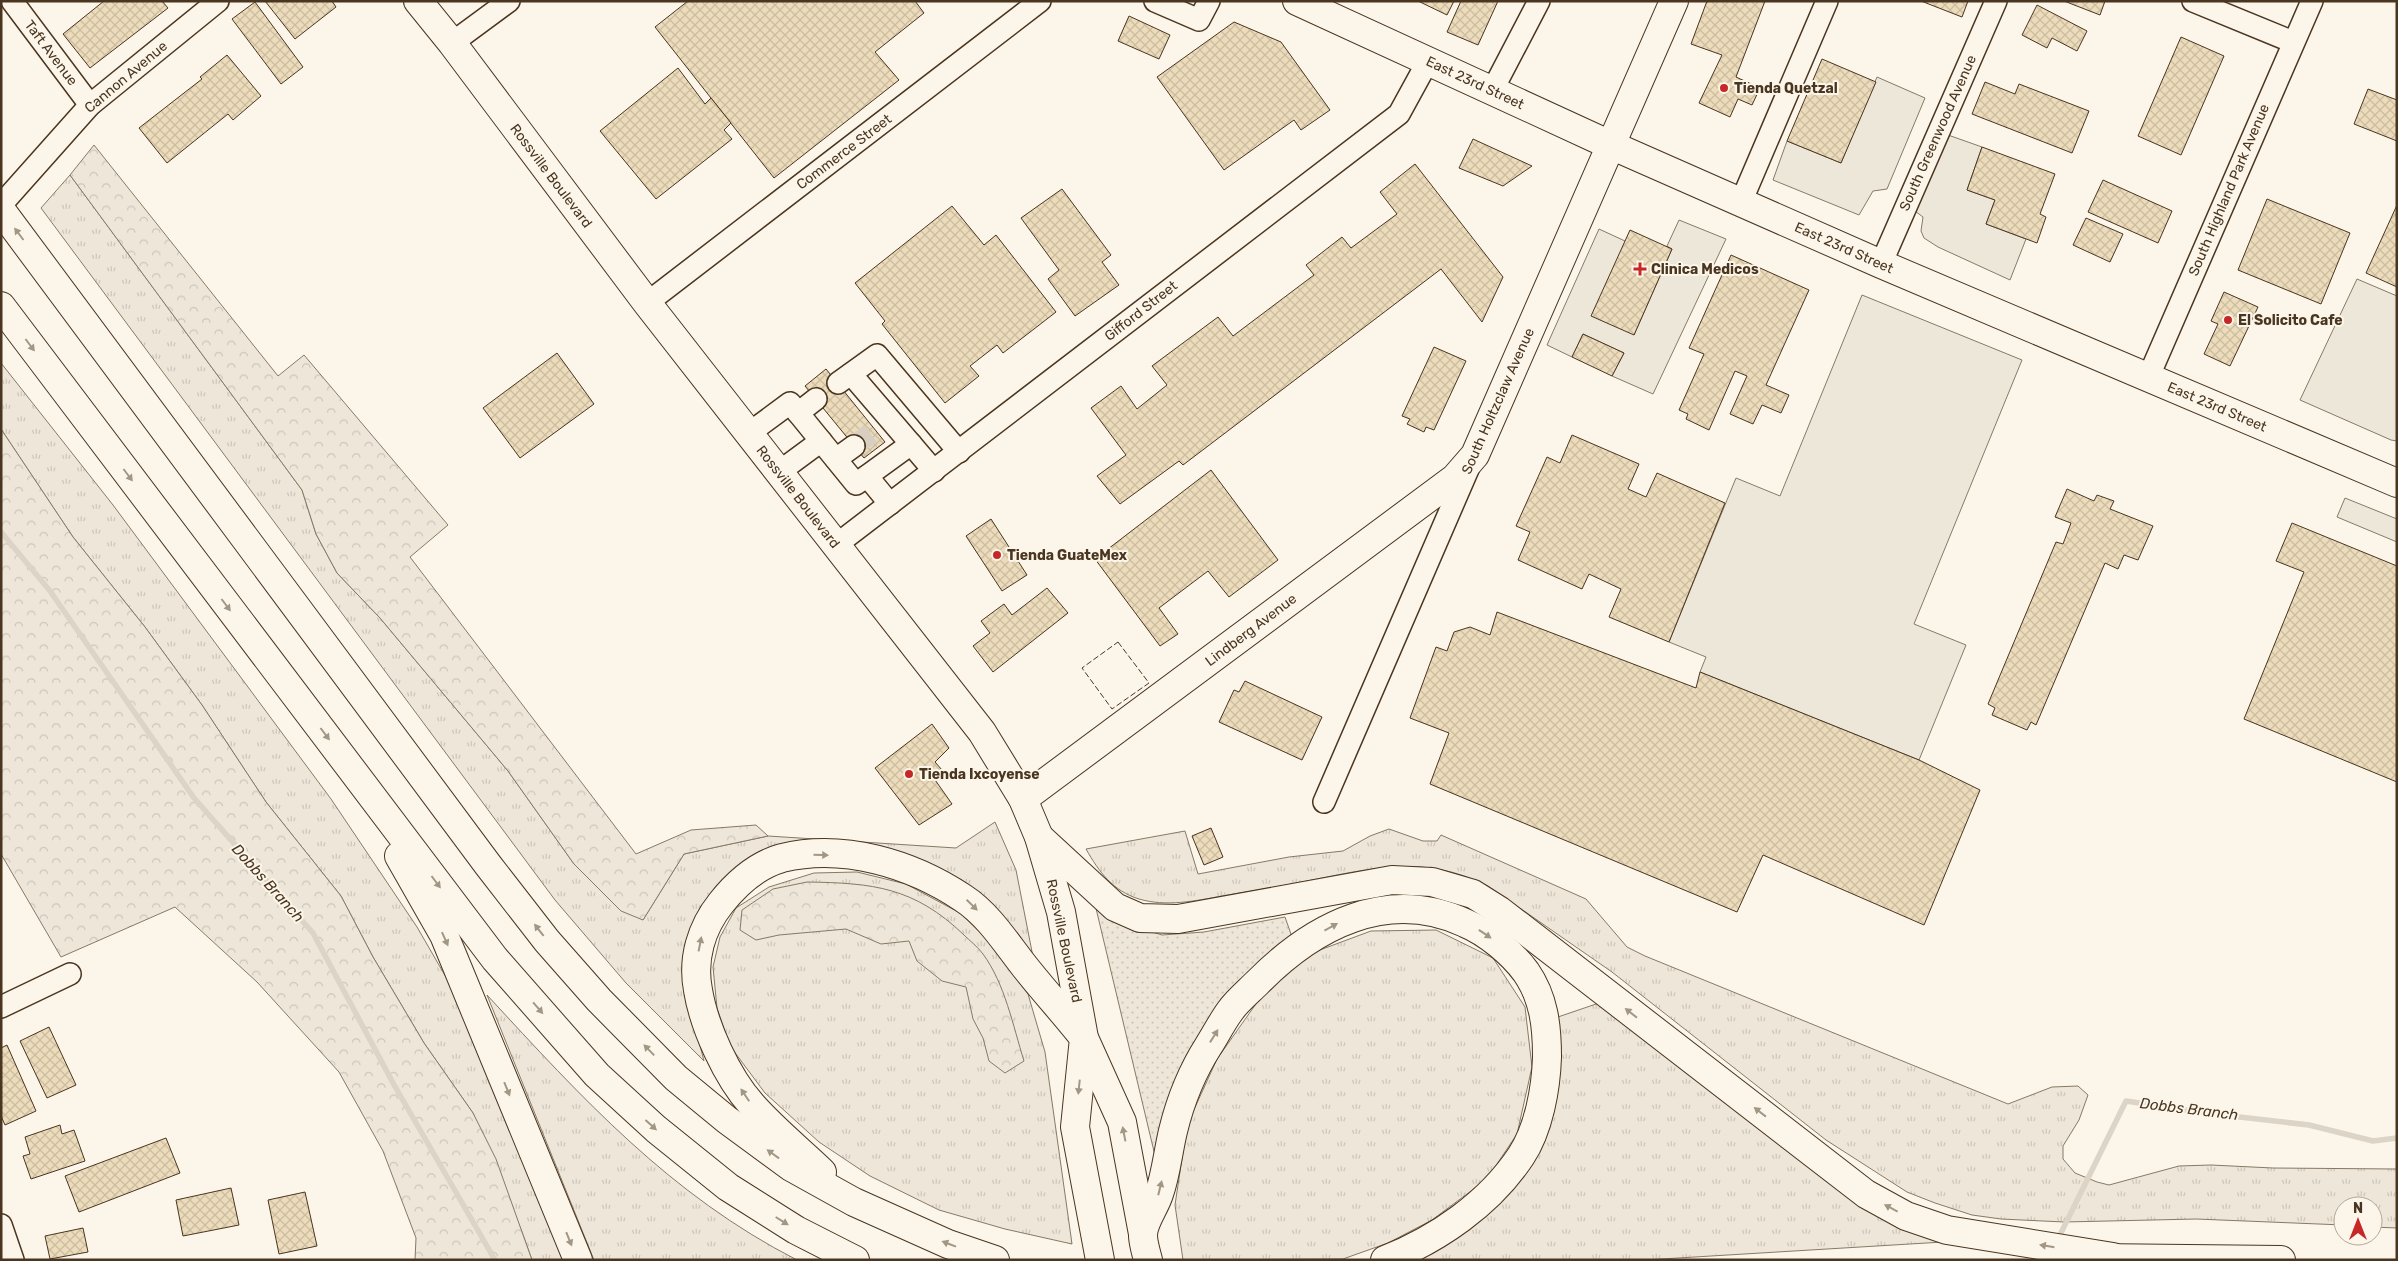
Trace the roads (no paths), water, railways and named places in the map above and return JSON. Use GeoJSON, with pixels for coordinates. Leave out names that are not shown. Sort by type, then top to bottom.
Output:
{"type":"FeatureCollection","features":[{"type":"Feature","properties":{"kind":"main road","name":"Rossville Boulevard"},"geometry":{"type":"LineString","coordinates":[[418,1],[452,43],[748,434],[982,732],[1023,799],[1039,836],[1061,912],[1084,1038],[1122,1122],[1145,1247]]}},
{"type":"Feature","properties":{"kind":"main road","name":"East 23rd Street"},"geometry":{"type":"LineString","coordinates":[[1297,1],[1610,145],[1881,264],[2397,483]]}},
{"type":"Feature","properties":{"kind":"main road","name":"South Holtzclaw Avenue"},"geometry":{"type":"LineString","coordinates":[[1475,455],[1674,1]]}},
{"type":"Feature","properties":{"kind":"main road"},"geometry":{"type":"LineString","coordinates":[[1,210],[482,857],[547,942],[599,1000],[676,1078],[727,1120],[791,1167],[854,1202],[948,1244],[995,1260]]}},
{"type":"Feature","properties":{"kind":"main road"},"geometry":{"type":"LineString","coordinates":[[1,306],[494,959],[597,1076],[656,1129],[728,1187],[796,1230],[855,1260]]}},
{"type":"Feature","properties":{"kind":"main road","name":"Lindberg Avenue"},"geometry":{"type":"LineString","coordinates":[[1023,799],[1455,478],[1475,455]]}},
{"type":"Feature","properties":{"kind":"main road"},"geometry":{"type":"LineString","coordinates":[[344,759],[444,935],[578,1260]]}},
{"type":"Feature","properties":{"kind":"main road"},"geometry":{"type":"LineString","coordinates":[[1039,836],[1115,907],[1140,918],[1178,919],[1392,880],[1432,882],[1473,894],[1500,911],[1866,1194],[1906,1216],[1947,1230],[2113,1257]]}},
{"type":"Feature","properties":{"kind":"main road"},"geometry":{"type":"LineString","coordinates":[[854,1202],[751,1104],[722,1060],[705,1018],[698,990],[697,962],[701,935],[715,910],[733,888],[754,871],[781,859],[814,854],[852,856],[892,863],[927,876],[965,899],[999,931],[1084,1038]]}},
{"type":"Feature","properties":{"kind":"main road"},"geometry":{"type":"LineString","coordinates":[[1145,1247],[1160,1193],[1174,1129],[1197,1063],[1231,1009],[1266,974],[1303,942],[1340,922],[1374,910],[1415,908],[1451,916],[1489,935],[1526,971],[1540,998],[1546,1020],[1546,1074],[1532,1135],[1521,1156],[1501,1180],[1472,1210],[1442,1231],[1385,1260]]}},
{"type":"Feature","properties":{"kind":"main road","name":"Rossville Boulevard"},"geometry":{"type":"LineString","coordinates":[[1084,1038],[1075,1127],[1100,1260]]}},
{"type":"Feature","properties":{"kind":"main road"},"geometry":{"type":"LineString","coordinates":[[2075,1260],[2113,1257],[2281,1260]]}},
{"type":"Feature","properties":{"kind":"street","name":"Taft Avenue"},"geometry":{"type":"LineString","coordinates":[[12,1],[90,105]]}},
{"type":"Feature","properties":{"kind":"street","name":"Cannon Avenue"},"geometry":{"type":"LineString","coordinates":[[1,205],[90,105],[218,1]]}},
{"type":"Feature","properties":{"kind":"street","name":"Commerce Street"},"geometry":{"type":"LineString","coordinates":[[647,303],[1040,1]]}},
{"type":"Feature","properties":{"kind":"street"},"geometry":{"type":"LineString","coordinates":[[1155,1],[1199,20],[1209,1]]}},
{"type":"Feature","properties":{"kind":"street"},"geometry":{"type":"LineString","coordinates":[[1492,91],[1539,1]]}},
{"type":"Feature","properties":{"kind":"street"},"geometry":{"type":"LineString","coordinates":[[1741,202],[1827,1]]}},
{"type":"Feature","properties":{"kind":"street","name":"South Greenwood Avenue"},"geometry":{"type":"LineString","coordinates":[[1881,264],[1996,1]]}},
{"type":"Feature","properties":{"kind":"street"},"geometry":{"type":"LineString","coordinates":[[2193,1],[2293,42]]}},
{"type":"Feature","properties":{"kind":"street","name":"South Highland Park Avenue"},"geometry":{"type":"LineString","coordinates":[[2148,378],[2312,1]]}},
{"type":"Feature","properties":{"kind":"street"},"geometry":{"type":"LineString","coordinates":[[452,43],[507,2]]}},
{"type":"Feature","properties":{"kind":"street","name":"Gifford Street"},"geometry":{"type":"LineString","coordinates":[[836,545],[1399,114],[1428,61]]}},
{"type":"Feature","properties":{"kind":"street"},"geometry":{"type":"LineString","coordinates":[[934,470],[913,446],[886,424],[872,398],[844,378],[877,355],[958,452]]}},
{"type":"Feature","properties":{"kind":"street"},"geometry":{"type":"LineString","coordinates":[[872,398],[897,378]]}},
{"type":"Feature","properties":{"kind":"street"},"geometry":{"type":"LineString","coordinates":[[798,413],[816,399]]}},
{"type":"Feature","properties":{"kind":"street"},"geometry":{"type":"LineString","coordinates":[[748,434],[790,403],[856,484],[940,430]]}},
{"type":"Feature","properties":{"kind":"street"},"geometry":{"type":"LineString","coordinates":[[886,424],[918,404]]}},
{"type":"Feature","properties":{"kind":"street"},"geometry":{"type":"LineString","coordinates":[[779,472],[821,441]]}},
{"type":"Feature","properties":{"kind":"street"},"geometry":{"type":"LineString","coordinates":[[836,459],[854,446]]}},
{"type":"Feature","properties":{"kind":"street","name":"South Holtzclaw Avenue"},"geometry":{"type":"LineString","coordinates":[[1324,802],[1475,455]]}},
{"type":"Feature","properties":{"kind":"street"},"geometry":{"type":"LineString","coordinates":[[868,476],[890,504]]}},
{"type":"Feature","properties":{"kind":"street"},"geometry":{"type":"LineString","coordinates":[[1,1007],[70,974]]}},
{"type":"Feature","properties":{"kind":"street"},"geometry":{"type":"LineString","coordinates":[[1,1225],[13,1260]]}},
{"type":"Feature","properties":{"kind":"waterway","name":"Dobbs Branch"},"geometry":{"type":"LineString","coordinates":[[1,532],[50,591],[194,798],[313,933],[393,1083],[495,1260]]}},
{"type":"Feature","properties":{"kind":"waterway","name":"Dobbs Branch"},"geometry":{"type":"LineString","coordinates":[[2057,1241],[2126,1101],[2213,1114],[2309,1125],[2373,1141],[2397,1138]]}},
{"type":"Feature","properties":{"kind":"tunnel"},"geometry":{"type":"LineString","coordinates":[[854,446],[875,430]]}},
{"type":"Feature","properties":{"kind":"place","name":"Tienda Quetzal"},"geometry":{"type":"Point","coordinates":[1724,88]}},
{"type":"Feature","properties":{"kind":"place","name":"Clinica Medicos"},"geometry":{"type":"Point","coordinates":[1640,269]}},
{"type":"Feature","properties":{"kind":"place","name":"El Solicito Cafe"},"geometry":{"type":"Point","coordinates":[2228,320]}},
{"type":"Feature","properties":{"kind":"place","name":"Tienda GuateMex"},"geometry":{"type":"Point","coordinates":[997,555]}},
{"type":"Feature","properties":{"kind":"place","name":"Tienda Ixcoyense"},"geometry":{"type":"Point","coordinates":[909,774]}}]}
